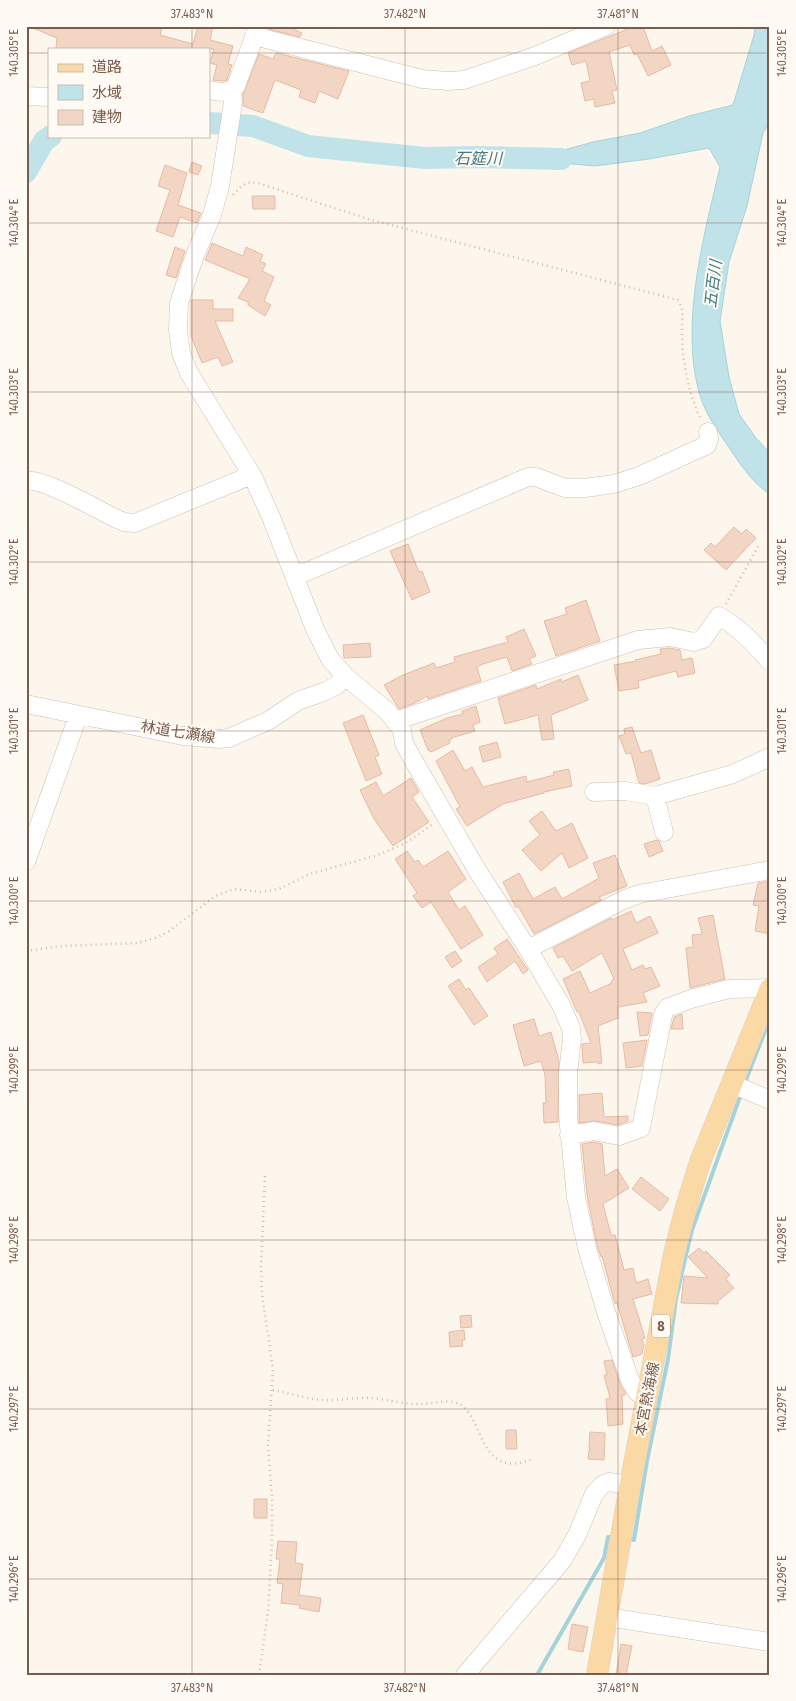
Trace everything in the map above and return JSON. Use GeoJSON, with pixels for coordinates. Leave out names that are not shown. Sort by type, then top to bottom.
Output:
{"type":"FeatureCollection","features":[{"type":"Feature","properties":{"kind":"main road","name":"本宮熱海線"},"geometry":{"type":"LineString","coordinates":[[597,1675],[630,1485],[674,1254],[700,1162],[770,988]]}},
{"type":"Feature","properties":{"kind":"street"},"geometry":{"type":"LineString","coordinates":[[606,26],[535,56],[464,80],[448,82],[422,79],[256,31],[232,96],[220,186],[214,209],[181,295],[178,322],[181,353],[189,373],[252,475],[322,644],[330,659],[345,676],[388,712],[402,730],[404,743],[412,758],[477,870],[561,1005],[571,1028],[572,1040],[568,1073],[569,1135],[576,1197],[587,1248],[606,1312],[630,1380],[637,1392],[647,1399]]}},
{"type":"Feature","properties":{"kind":"street"},"geometry":{"type":"LineString","coordinates":[[210,90],[232,96]]}},
{"type":"Feature","properties":{"kind":"street"},"geometry":{"type":"LineString","coordinates":[[26,96],[48,97]]}},
{"type":"Feature","properties":{"kind":"street"},"geometry":{"type":"LineString","coordinates":[[294,574],[306,572],[528,477],[536,477],[565,488],[592,488],[625,481],[707,445],[709,439],[708,432]]}},
{"type":"Feature","properties":{"kind":"street"},"geometry":{"type":"LineString","coordinates":[[26,481],[31,480],[46,484],[124,522],[135,523],[252,475]]}},
{"type":"Feature","properties":{"kind":"street"},"geometry":{"type":"LineString","coordinates":[[395,721],[638,640],[670,637],[694,642],[703,639],[719,616],[729,621],[752,640],[770,662]]}},
{"type":"Feature","properties":{"kind":"street","name":"林道七瀬線"},"geometry":{"type":"LineString","coordinates":[[26,704],[183,736],[204,739],[229,738],[268,721],[298,701],[326,691],[337,685],[345,676]]}},
{"type":"Feature","properties":{"kind":"street"},"geometry":{"type":"LineString","coordinates":[[26,862],[78,716]]}},
{"type":"Feature","properties":{"kind":"street"},"geometry":{"type":"LineString","coordinates":[[594,792],[625,791],[655,796],[733,774],[770,757]]}},
{"type":"Feature","properties":{"kind":"street"},"geometry":{"type":"LineString","coordinates":[[655,796],[664,832]]}},
{"type":"Feature","properties":{"kind":"street"},"geometry":{"type":"LineString","coordinates":[[528,950],[623,900],[639,894],[770,870]]}},
{"type":"Feature","properties":{"kind":"street"},"geometry":{"type":"LineString","coordinates":[[569,1135],[594,1131],[618,1136],[641,1128],[663,1015],[667,1008],[691,999],[729,990],[770,988]]}},
{"type":"Feature","properties":{"kind":"street"},"geometry":{"type":"LineString","coordinates":[[732,1084],[770,1100]]}},
{"type":"Feature","properties":{"kind":"street"},"geometry":{"type":"LineString","coordinates":[[465,1675],[562,1561],[577,1535],[594,1494],[602,1485],[608,1482],[630,1485]]}},
{"type":"Feature","properties":{"kind":"street"},"geometry":{"type":"LineString","coordinates":[[607,1617],[770,1642]]}},
{"type":"Feature","properties":{"kind":"path"},"geometry":{"type":"LineString","coordinates":[[214,209],[219,209],[226,204],[245,184],[258,183],[368,219],[673,298],[679,302],[682,308],[682,344],[689,387],[697,410],[708,432]]}},
{"type":"Feature","properties":{"kind":"path"},"geometry":{"type":"LineString","coordinates":[[719,616],[760,543]]}},
{"type":"Feature","properties":{"kind":"path"},"geometry":{"type":"LineString","coordinates":[[26,951],[62,946],[138,943],[155,938],[168,932],[214,897],[223,893],[234,890],[262,892],[280,889],[318,872],[378,855],[406,843],[445,815]]}},
{"type":"Feature","properties":{"kind":"path"},"geometry":{"type":"LineString","coordinates":[[258,1675],[271,1577],[272,1498],[268,1446],[273,1369],[262,1294],[261,1266],[265,1176]]}},
{"type":"Feature","properties":{"kind":"path"},"geometry":{"type":"LineString","coordinates":[[273,1390],[320,1400],[370,1398],[420,1404],[443,1401],[454,1402],[461,1404],[467,1410],[487,1449],[501,1462],[515,1464],[533,1459]]}},
{"type":"Feature","properties":{"kind":"water","name":"五百川"},"geometry":{"type":"Polygon","coordinates":[[[755,26],[770,26],[770,122],[763,133],[747,206],[729,262],[720,321],[729,377],[739,414],[756,438],[770,453],[770,494],[748,474],[712,421],[701,399],[694,365],[692,337],[696,279],[720,167],[709,148],[649,159],[595,166],[527,160],[593,142],[640,133],[689,116],[733,105],[755,26]]]}},
{"type":"Feature","properties":{"kind":"building"},"geometry":{"type":"Polygon","coordinates":[[[28,26],[163,26],[160,35],[193,44],[198,26],[213,26],[210,40],[233,46],[228,64],[232,65],[227,80],[213,80],[217,65],[210,63],[214,49],[56,48],[57,38],[28,26]]]}},
{"type":"Feature","properties":{"kind":"building"},"geometry":{"type":"Polygon","coordinates":[[[268,26],[286,26],[302,33],[300,37],[268,29],[268,26]]]}},
{"type":"Feature","properties":{"kind":"building"},"geometry":{"type":"Polygon","coordinates":[[[635,26],[643,26],[652,51],[662,46],[671,65],[648,76],[637,54],[634,55],[630,45],[609,52],[617,90],[612,91],[615,103],[595,107],[594,99],[585,101],[581,83],[590,81],[586,61],[572,65],[568,53],[635,26]]]}},
{"type":"Feature","properties":{"kind":"building"},"geometry":{"type":"Polygon","coordinates":[[[276,53],[349,71],[338,99],[319,91],[315,103],[299,97],[301,90],[275,80],[263,113],[243,106],[243,94],[259,54],[273,59],[276,53]]]}},
{"type":"Feature","properties":{"kind":"building"},"geometry":{"type":"Polygon","coordinates":[[[192,162],[202,166],[198,175],[189,172],[192,162]]]}},
{"type":"Feature","properties":{"kind":"building"},"geometry":{"type":"Polygon","coordinates":[[[165,165],[187,173],[178,205],[201,213],[197,223],[180,217],[173,237],[156,231],[170,190],[158,186],[165,165]]]}},
{"type":"Feature","properties":{"kind":"building"},"geometry":{"type":"Polygon","coordinates":[[[252,196],[275,196],[275,209],[253,209],[252,196]]]}},
{"type":"Feature","properties":{"kind":"building"},"geometry":{"type":"Polygon","coordinates":[[[212,243],[243,256],[246,247],[263,255],[260,261],[266,264],[262,271],[274,277],[264,301],[271,305],[265,316],[248,305],[248,302],[238,298],[250,279],[205,260],[212,243]]]}},
{"type":"Feature","properties":{"kind":"building"},"geometry":{"type":"Polygon","coordinates":[[[175,247],[185,251],[176,278],[166,275],[175,247]]]}},
{"type":"Feature","properties":{"kind":"building"},"geometry":{"type":"Polygon","coordinates":[[[191,300],[213,300],[213,309],[233,309],[233,321],[215,321],[233,362],[222,366],[218,357],[202,363],[191,336],[191,300]]]}},
{"type":"Feature","properties":{"kind":"building"},"geometry":{"type":"Polygon","coordinates":[[[734,527],[742,534],[746,529],[756,538],[726,570],[704,550],[711,543],[715,547],[734,527]]]}},
{"type":"Feature","properties":{"kind":"building"},"geometry":{"type":"Polygon","coordinates":[[[408,544],[419,572],[422,571],[430,592],[412,600],[390,551],[408,544]]]}},
{"type":"Feature","properties":{"kind":"building"},"geometry":{"type":"Polygon","coordinates":[[[586,600],[600,641],[556,656],[544,621],[567,614],[565,608],[586,600]]]}},
{"type":"Feature","properties":{"kind":"building"},"geometry":{"type":"Polygon","coordinates":[[[524,629],[536,656],[529,659],[532,664],[512,671],[507,657],[483,664],[477,667],[481,681],[428,699],[427,696],[399,709],[384,685],[403,675],[434,663],[436,668],[455,662],[454,657],[508,642],[506,637],[524,629]]]}},
{"type":"Feature","properties":{"kind":"building"},"geometry":{"type":"Polygon","coordinates":[[[370,643],[371,657],[344,658],[343,645],[370,643]]]}},
{"type":"Feature","properties":{"kind":"building"},"geometry":{"type":"Polygon","coordinates":[[[660,649],[680,650],[682,660],[692,658],[695,673],[678,677],[676,671],[638,681],[639,688],[619,691],[614,665],[661,654],[660,649]]]}},
{"type":"Feature","properties":{"kind":"building"},"geometry":{"type":"Polygon","coordinates":[[[578,675],[588,700],[551,715],[554,739],[542,740],[538,715],[505,724],[498,698],[536,685],[537,689],[561,679],[562,682],[578,675]]]}},
{"type":"Feature","properties":{"kind":"building"},"geometry":{"type":"Polygon","coordinates":[[[476,706],[480,722],[473,725],[475,731],[451,738],[450,743],[431,752],[428,750],[420,730],[447,718],[463,714],[462,711],[476,706]]]}},
{"type":"Feature","properties":{"kind":"building"},"geometry":{"type":"Polygon","coordinates":[[[363,715],[379,755],[375,757],[382,774],[366,781],[343,723],[363,715]]]}},
{"type":"Feature","properties":{"kind":"building"},"geometry":{"type":"Polygon","coordinates":[[[632,727],[641,753],[651,750],[660,779],[645,784],[639,783],[631,753],[626,754],[619,736],[625,734],[624,729],[632,727]]]}},
{"type":"Feature","properties":{"kind":"building"},"geometry":{"type":"Polygon","coordinates":[[[497,742],[501,757],[483,762],[479,747],[497,742]]]}},
{"type":"Feature","properties":{"kind":"building"},"geometry":{"type":"Polygon","coordinates":[[[453,750],[465,771],[472,767],[483,787],[526,776],[527,782],[554,775],[553,772],[569,769],[572,786],[503,804],[467,826],[456,809],[460,807],[436,761],[453,750]]]}},
{"type":"Feature","properties":{"kind":"building"},"geometry":{"type":"Polygon","coordinates":[[[411,778],[419,792],[412,797],[429,822],[393,846],[374,819],[360,790],[376,782],[383,796],[411,778]]]}},
{"type":"Feature","properties":{"kind":"building"},"geometry":{"type":"Polygon","coordinates":[[[542,811],[556,831],[572,823],[588,858],[569,868],[562,853],[541,871],[522,850],[540,835],[529,821],[542,811]]]}},
{"type":"Feature","properties":{"kind":"building"},"geometry":{"type":"Polygon","coordinates":[[[657,840],[663,851],[649,857],[644,844],[657,840]]]}},
{"type":"Feature","properties":{"kind":"building"},"geometry":{"type":"Polygon","coordinates":[[[407,851],[415,862],[418,860],[423,867],[448,851],[466,879],[448,892],[459,910],[465,906],[483,935],[461,949],[431,902],[422,908],[413,896],[417,893],[395,859],[407,851]]]}},
{"type":"Feature","properties":{"kind":"building"},"geometry":{"type":"Polygon","coordinates":[[[615,855],[627,886],[599,897],[601,900],[534,934],[518,906],[516,908],[503,882],[519,873],[533,899],[555,887],[562,899],[599,878],[593,863],[615,855]]]}},
{"type":"Feature","properties":{"kind":"building"},"geometry":{"type":"Polygon","coordinates":[[[770,881],[770,934],[755,931],[759,906],[753,905],[758,883],[770,881]]]}},
{"type":"Feature","properties":{"kind":"building"},"geometry":{"type":"Polygon","coordinates":[[[631,911],[636,923],[650,916],[658,933],[623,949],[632,970],[643,965],[645,969],[651,967],[660,986],[643,993],[647,1002],[618,1007],[618,1018],[598,1026],[602,1063],[583,1063],[582,1044],[591,1043],[563,979],[580,971],[590,993],[612,983],[611,981],[614,979],[602,953],[572,971],[563,956],[558,958],[553,948],[611,918],[612,920],[631,911]]]}},
{"type":"Feature","properties":{"kind":"building"},"geometry":{"type":"Polygon","coordinates":[[[713,915],[725,979],[690,988],[686,948],[693,947],[692,935],[702,934],[698,918],[713,915]]]}},
{"type":"Feature","properties":{"kind":"building"},"geometry":{"type":"Polygon","coordinates":[[[507,939],[528,970],[523,974],[515,961],[487,982],[478,967],[498,954],[494,948],[507,939]]]}},
{"type":"Feature","properties":{"kind":"building"},"geometry":{"type":"Polygon","coordinates":[[[455,951],[462,961],[452,968],[445,957],[455,951]]]}},
{"type":"Feature","properties":{"kind":"building"},"geometry":{"type":"Polygon","coordinates":[[[459,979],[466,990],[469,988],[488,1016],[474,1025],[448,986],[459,979]]]}},
{"type":"Feature","properties":{"kind":"building"},"geometry":{"type":"Polygon","coordinates":[[[637,1012],[652,1013],[648,1035],[640,1036],[637,1012]]]}},
{"type":"Feature","properties":{"kind":"building"},"geometry":{"type":"Polygon","coordinates":[[[682,1014],[683,1029],[671,1029],[674,1017],[682,1014]]]}},
{"type":"Feature","properties":{"kind":"building"},"geometry":{"type":"Polygon","coordinates":[[[534,1019],[539,1036],[551,1032],[559,1061],[558,1122],[544,1123],[543,1103],[546,1103],[545,1075],[541,1061],[524,1066],[513,1025],[534,1019]]]}},
{"type":"Feature","properties":{"kind":"building"},"geometry":{"type":"Polygon","coordinates":[[[647,1040],[642,1066],[626,1068],[623,1043],[647,1040]]]}},
{"type":"Feature","properties":{"kind":"building"},"geometry":{"type":"Polygon","coordinates":[[[602,1093],[604,1117],[628,1116],[628,1121],[618,1125],[596,1121],[579,1123],[579,1095],[602,1093]]]}},
{"type":"Feature","properties":{"kind":"building"},"geometry":{"type":"Polygon","coordinates":[[[594,1142],[602,1144],[605,1176],[617,1169],[629,1188],[603,1204],[611,1235],[615,1235],[624,1270],[633,1268],[636,1283],[648,1279],[652,1294],[633,1299],[645,1338],[642,1339],[644,1345],[642,1354],[633,1357],[597,1245],[587,1195],[582,1144],[594,1142]]]}},
{"type":"Feature","properties":{"kind":"building"},"geometry":{"type":"Polygon","coordinates":[[[641,1177],[669,1199],[660,1211],[632,1189],[641,1177]]]}},
{"type":"Feature","properties":{"kind":"building"},"geometry":{"type":"Polygon","coordinates":[[[699,1248],[704,1253],[706,1251],[730,1275],[726,1279],[734,1288],[718,1301],[718,1304],[681,1303],[684,1276],[708,1278],[688,1257],[699,1248]]]}},
{"type":"Feature","properties":{"kind":"building"},"geometry":{"type":"Polygon","coordinates":[[[471,1315],[472,1327],[461,1328],[460,1316],[471,1315]]]}},
{"type":"Feature","properties":{"kind":"building"},"geometry":{"type":"Polygon","coordinates":[[[464,1330],[465,1340],[462,1340],[463,1346],[450,1347],[449,1332],[464,1330]]]}},
{"type":"Feature","properties":{"kind":"building"},"geometry":{"type":"Polygon","coordinates":[[[612,1360],[620,1384],[626,1394],[622,1396],[623,1424],[608,1426],[606,1399],[610,1398],[604,1375],[607,1375],[604,1361],[612,1360]]]}},
{"type":"Feature","properties":{"kind":"building"},"geometry":{"type":"Polygon","coordinates":[[[506,1430],[516,1430],[517,1449],[506,1449],[506,1430]]]}},
{"type":"Feature","properties":{"kind":"building"},"geometry":{"type":"Polygon","coordinates":[[[590,1432],[605,1433],[604,1460],[588,1459],[589,1450],[591,1450],[589,1448],[590,1432]]]}},
{"type":"Feature","properties":{"kind":"building"},"geometry":{"type":"Polygon","coordinates":[[[254,1499],[267,1499],[267,1518],[254,1518],[254,1499]]]}},
{"type":"Feature","properties":{"kind":"building"},"geometry":{"type":"Polygon","coordinates":[[[278,1541],[297,1542],[295,1563],[303,1564],[299,1595],[321,1598],[319,1612],[299,1608],[300,1605],[281,1603],[283,1584],[277,1583],[280,1559],[276,1559],[278,1541]]]}},
{"type":"Feature","properties":{"kind":"building"},"geometry":{"type":"Polygon","coordinates":[[[572,1624],[588,1627],[583,1652],[568,1649],[572,1624]]]}},
{"type":"Feature","properties":{"kind":"building"},"geometry":{"type":"Polygon","coordinates":[[[621,1644],[632,1646],[626,1675],[616,1675],[621,1644]]]}},
{"type":"Feature","properties":{"kind":"waterway","name":"石筵川"},"geometry":{"type":"LineString","coordinates":[[210,123],[253,126],[308,146],[356,151],[425,158],[561,159]]}},
{"type":"Feature","properties":{"kind":"waterway","name":"石筵川"},"geometry":{"type":"LineString","coordinates":[[26,172],[44,141],[48,138]]}},
{"type":"Feature","properties":{"kind":"waterway"},"geometry":{"type":"LineString","coordinates":[[744,1085],[770,1018]]}},
{"type":"Feature","properties":{"kind":"waterway"},"geometry":{"type":"LineString","coordinates":[[626,1539],[634,1540],[647,1461],[668,1359],[676,1299],[692,1230],[741,1094]]}},
{"type":"Feature","properties":{"kind":"waterway"},"geometry":{"type":"LineString","coordinates":[[537,1675],[604,1558],[608,1537],[615,1538]]}}]}
